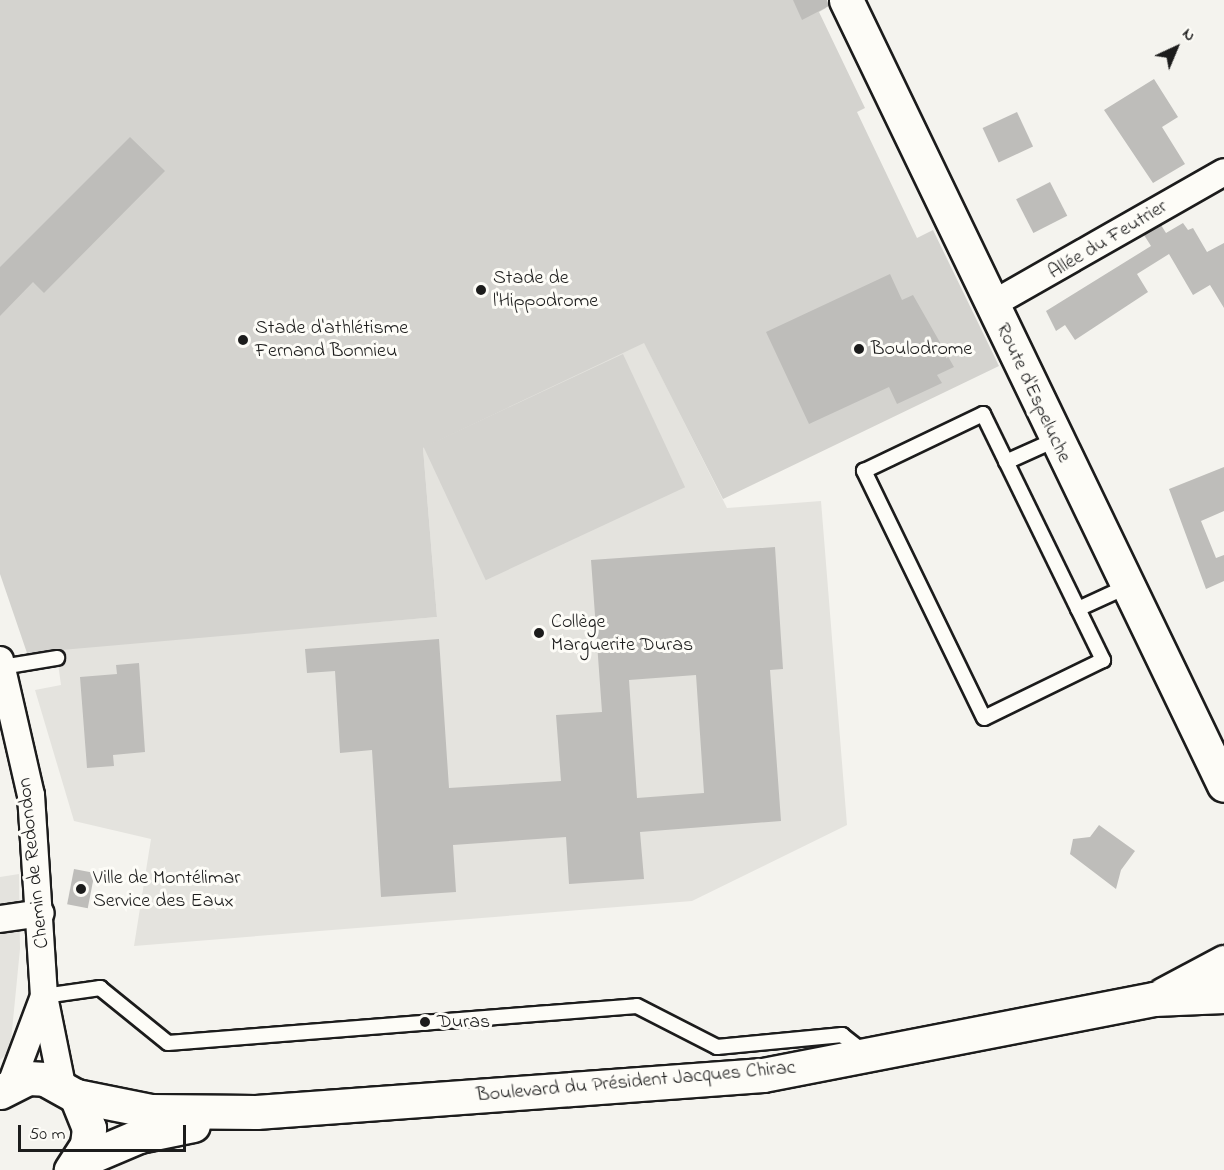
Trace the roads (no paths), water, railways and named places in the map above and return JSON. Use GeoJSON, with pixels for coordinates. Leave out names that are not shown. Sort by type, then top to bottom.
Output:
{"type":"FeatureCollection","features":[{"type":"Feature","properties":{"kind":"main road","name":"Route d'Espeluche"},"geometry":{"type":"LineString","coordinates":[[846,0],[1055,440],[1224,785]]}},
{"type":"Feature","properties":{"kind":"main road","name":"Boulevard du Président Jacques Chirac"},"geometry":{"type":"LineString","coordinates":[[1154,999],[1224,962]]}},
{"type":"Feature","properties":{"kind":"main road","name":"Boulevard du Président Jacques Chirac"},"geometry":{"type":"LineString","coordinates":[[6,1088],[28,1078],[151,1111],[256,1113],[764,1075],[870,1057],[1154,999],[1224,996]]}},
{"type":"Feature","properties":{"kind":"main road"},"geometry":{"type":"LineString","coordinates":[[69,1090],[89,1128],[76,1165]]}},
{"type":"Feature","properties":{"kind":"main road","name":"Boulevard du Président Jacques Chirac"},"geometry":{"type":"LineString","coordinates":[[76,1165],[140,1136],[256,1113]]}},
{"type":"Feature","properties":{"kind":"street","name":"Allée du Feutrier"},"geometry":{"type":"LineString","coordinates":[[991,305],[1224,172]]}},
{"type":"Feature","properties":{"kind":"street","name":"Chemin de Redondon"},"geometry":{"type":"LineString","coordinates":[[1,664],[31,795],[41,914],[44,996],[69,1090]]}},
{"type":"Feature","properties":{"kind":"street"},"geometry":{"type":"LineString","coordinates":[[0,919],[41,914]]}},
{"type":"Feature","properties":{"kind":"street","name":"Chemin de Redondon"},"geometry":{"type":"LineString","coordinates":[[6,1088],[44,996]]}},
{"type":"Feature","properties":{"kind":"lane"},"geometry":{"type":"LineString","coordinates":[[982,414],[1006,462],[1103,660],[984,718],[864,471],[982,414]]}},
{"type":"Feature","properties":{"kind":"lane"},"geometry":{"type":"LineString","coordinates":[[1006,462],[1055,440]]}},
{"type":"Feature","properties":{"kind":"lane"},"geometry":{"type":"LineString","coordinates":[[1078,609],[1126,586]]}},
{"type":"Feature","properties":{"kind":"lane"},"geometry":{"type":"LineString","coordinates":[[1,664],[57,658]]}},
{"type":"Feature","properties":{"kind":"lane"},"geometry":{"type":"LineString","coordinates":[[44,996],[100,988],[168,1043],[637,1006],[717,1047],[842,1035],[870,1057]]}},
{"type":"Feature","properties":{"kind":"place","name":"Stade de l'Hippodrome"},"geometry":{"type":"Point","coordinates":[481,290]}},
{"type":"Feature","properties":{"kind":"place","name":"Stade d'athlétisme Fernand Bonnieu"},"geometry":{"type":"Point","coordinates":[243,340]}},
{"type":"Feature","properties":{"kind":"place","name":"Boulodrome"},"geometry":{"type":"Point","coordinates":[859,349]}},
{"type":"Feature","properties":{"kind":"place","name":"Collège Marguerite Duras"},"geometry":{"type":"Point","coordinates":[539,633]}},
{"type":"Feature","properties":{"kind":"place","name":"Ville de Montélimar Service des Eaux"},"geometry":{"type":"Point","coordinates":[81,889]}},
{"type":"Feature","properties":{"kind":"place","name":"Duras"},"geometry":{"type":"Point","coordinates":[425,1022]}}]}
